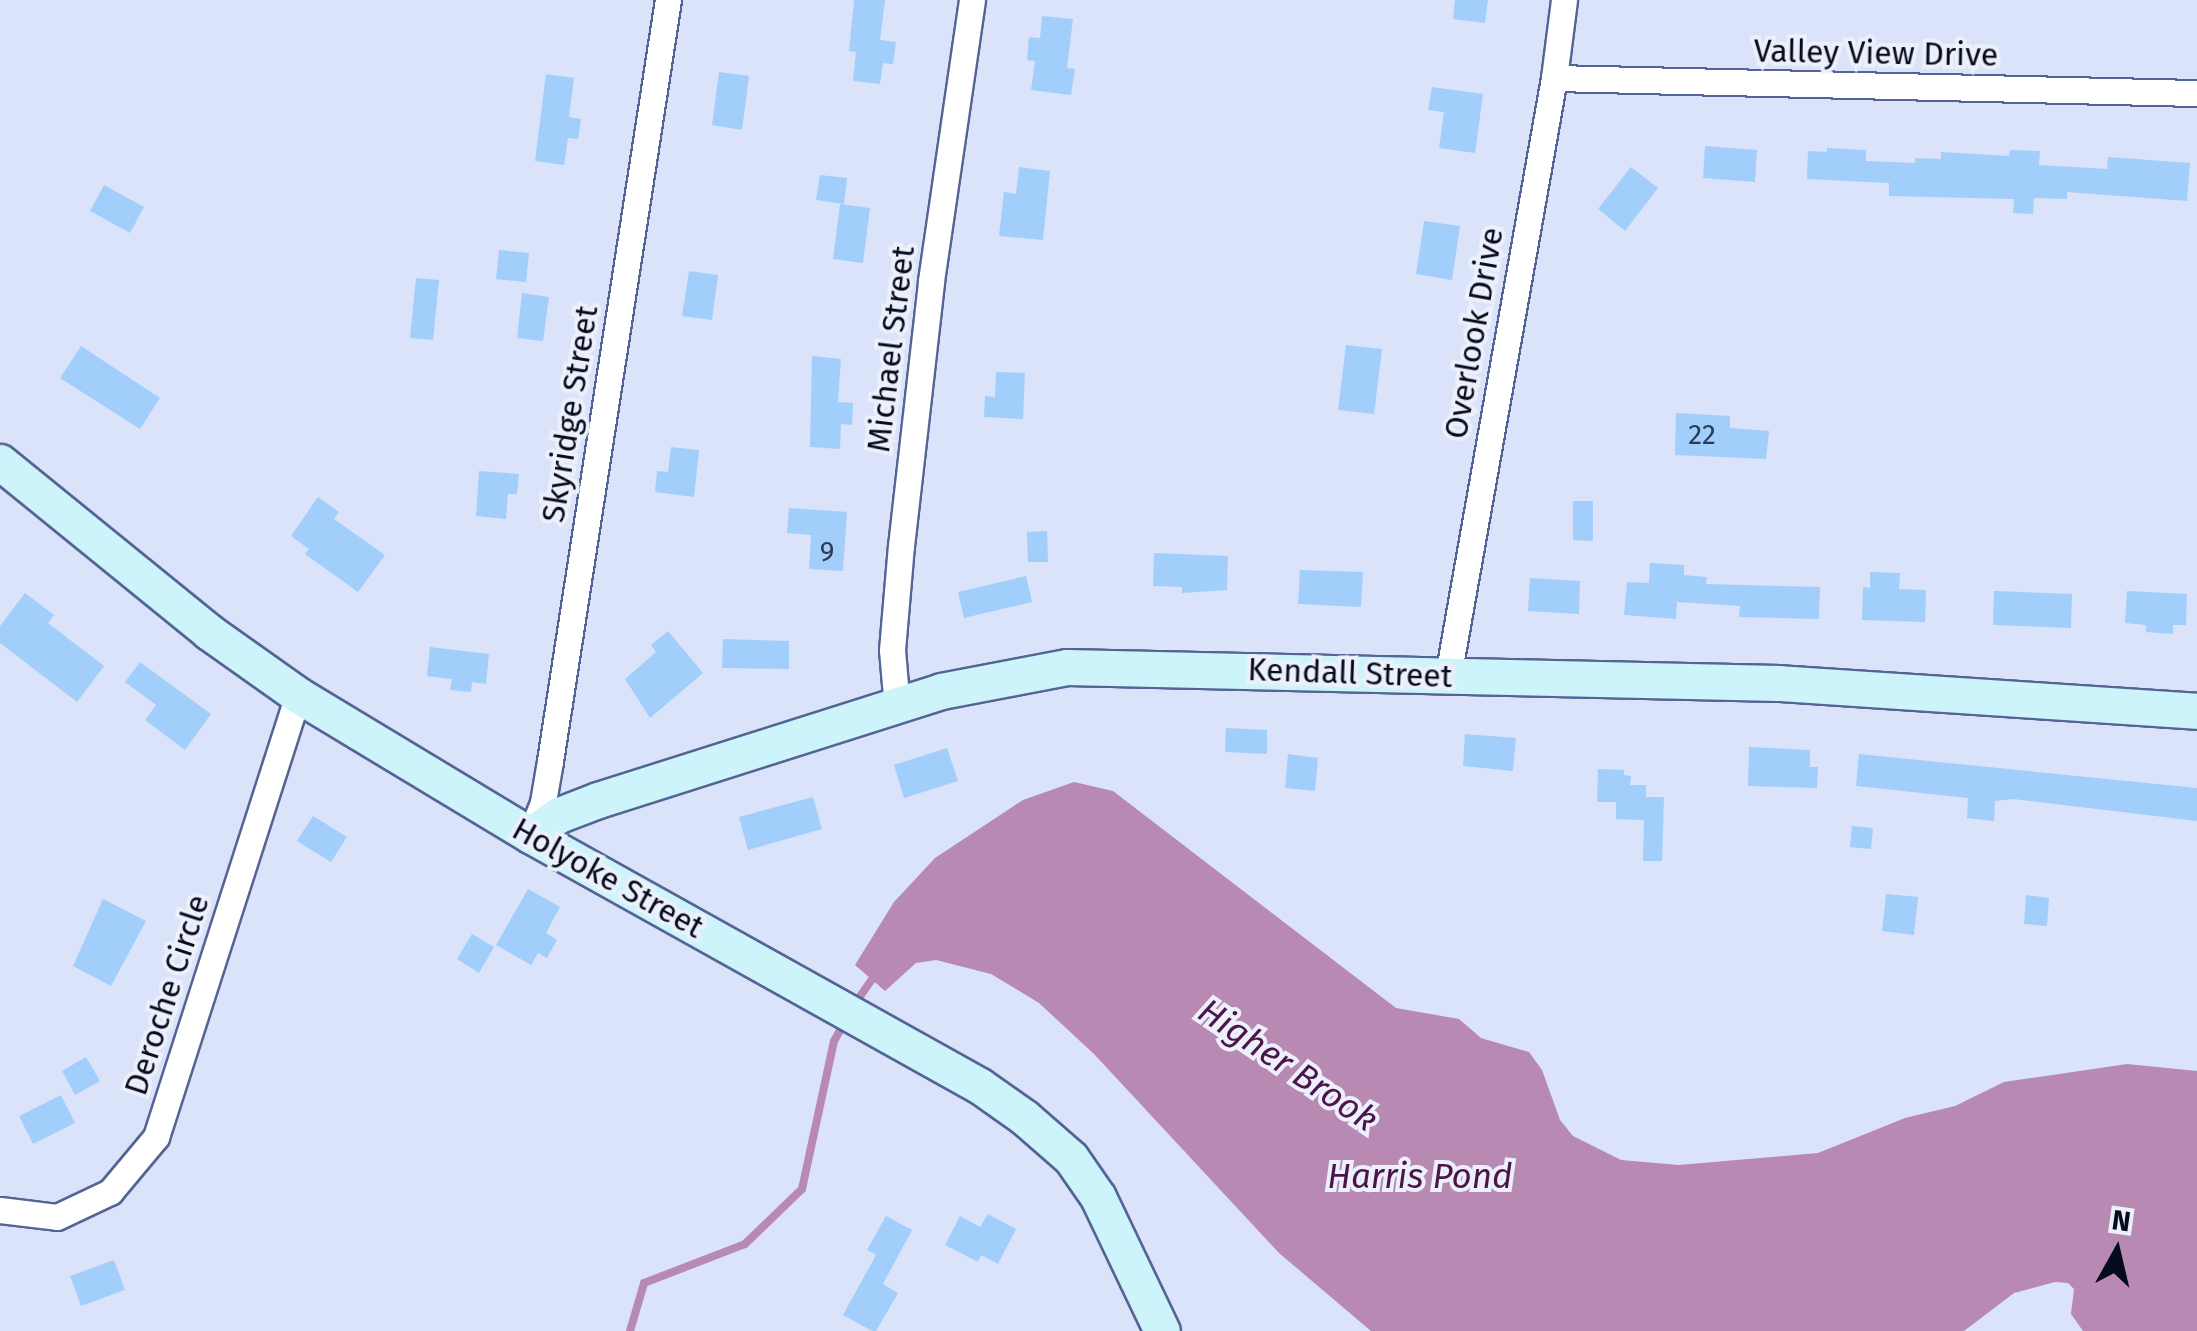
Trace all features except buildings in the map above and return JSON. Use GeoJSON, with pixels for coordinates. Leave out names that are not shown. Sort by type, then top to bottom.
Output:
{"type":"FeatureCollection","features":[{"type":"Feature","properties":{"kind":"street","name":"Skyridge Street"},"geometry":{"type":"LineString","coordinates":[[530,835],[548,774],[668,0]]}},
{"type":"Feature","properties":{"kind":"street","name":"Michael Street"},"geometry":{"type":"LineString","coordinates":[[897,708],[892,650],[901,546],[932,281],[972,0]]}},
{"type":"Feature","properties":{"kind":"street","name":"Overlook Drive"},"geometry":{"type":"LineString","coordinates":[[1448,676],[1554,78],[1564,0]]}},
{"type":"Feature","properties":{"kind":"street","name":"Valley View Drive"},"geometry":{"type":"LineString","coordinates":[[1554,78],[2197,93]]}},
{"type":"Feature","properties":{"kind":"street","name":"Holyoke Street"},"geometry":{"type":"LineString","coordinates":[[0,462],[210,632],[298,694],[530,835],[980,1086],[1064,1151],[1110,1218],[1162,1331]]}},
{"type":"Feature","properties":{"kind":"street","name":"Kendall Street"},"geometry":{"type":"LineString","coordinates":[[530,835],[558,815],[598,800],[897,708],[940,691],[1067,667],[1779,683],[2197,711]]}},
{"type":"Feature","properties":{"kind":"street","name":"Deroche Circle"},"geometry":{"type":"LineString","coordinates":[[0,1210],[57,1217],[110,1192],[156,1136],[298,694]]}},
{"type":"Feature","properties":{"kind":"water","name":"Harris Pond"},"geometry":{"type":"Polygon","coordinates":[[[1074,782],[1113,791],[1396,1008],[1459,1019],[1481,1038],[1529,1052],[1542,1070],[1560,1120],[1573,1136],[1621,1160],[1679,1165],[1818,1153],[1905,1118],[1955,1106],[2004,1082],[2127,1064],[2197,1071],[2197,1331],[2083,1331],[2071,1314],[2074,1289],[2068,1283],[2055,1282],[2014,1293],[1964,1331],[1371,1331],[1279,1253],[1094,1054],[1039,1003],[991,974],[936,960],[916,963],[885,991],[855,965],[894,902],[935,858],[1023,800],[1074,782]]]}},
{"type":"Feature","properties":{"kind":"waterway","name":"Higher Brook"},"geometry":{"type":"LineString","coordinates":[[854,1005],[874,976]]}},
{"type":"Feature","properties":{"kind":"waterway","name":"Higher Brook"},"geometry":{"type":"LineString","coordinates":[[630,1331],[644,1283],[745,1244],[802,1189],[834,1041],[845,1022]]}}]}
